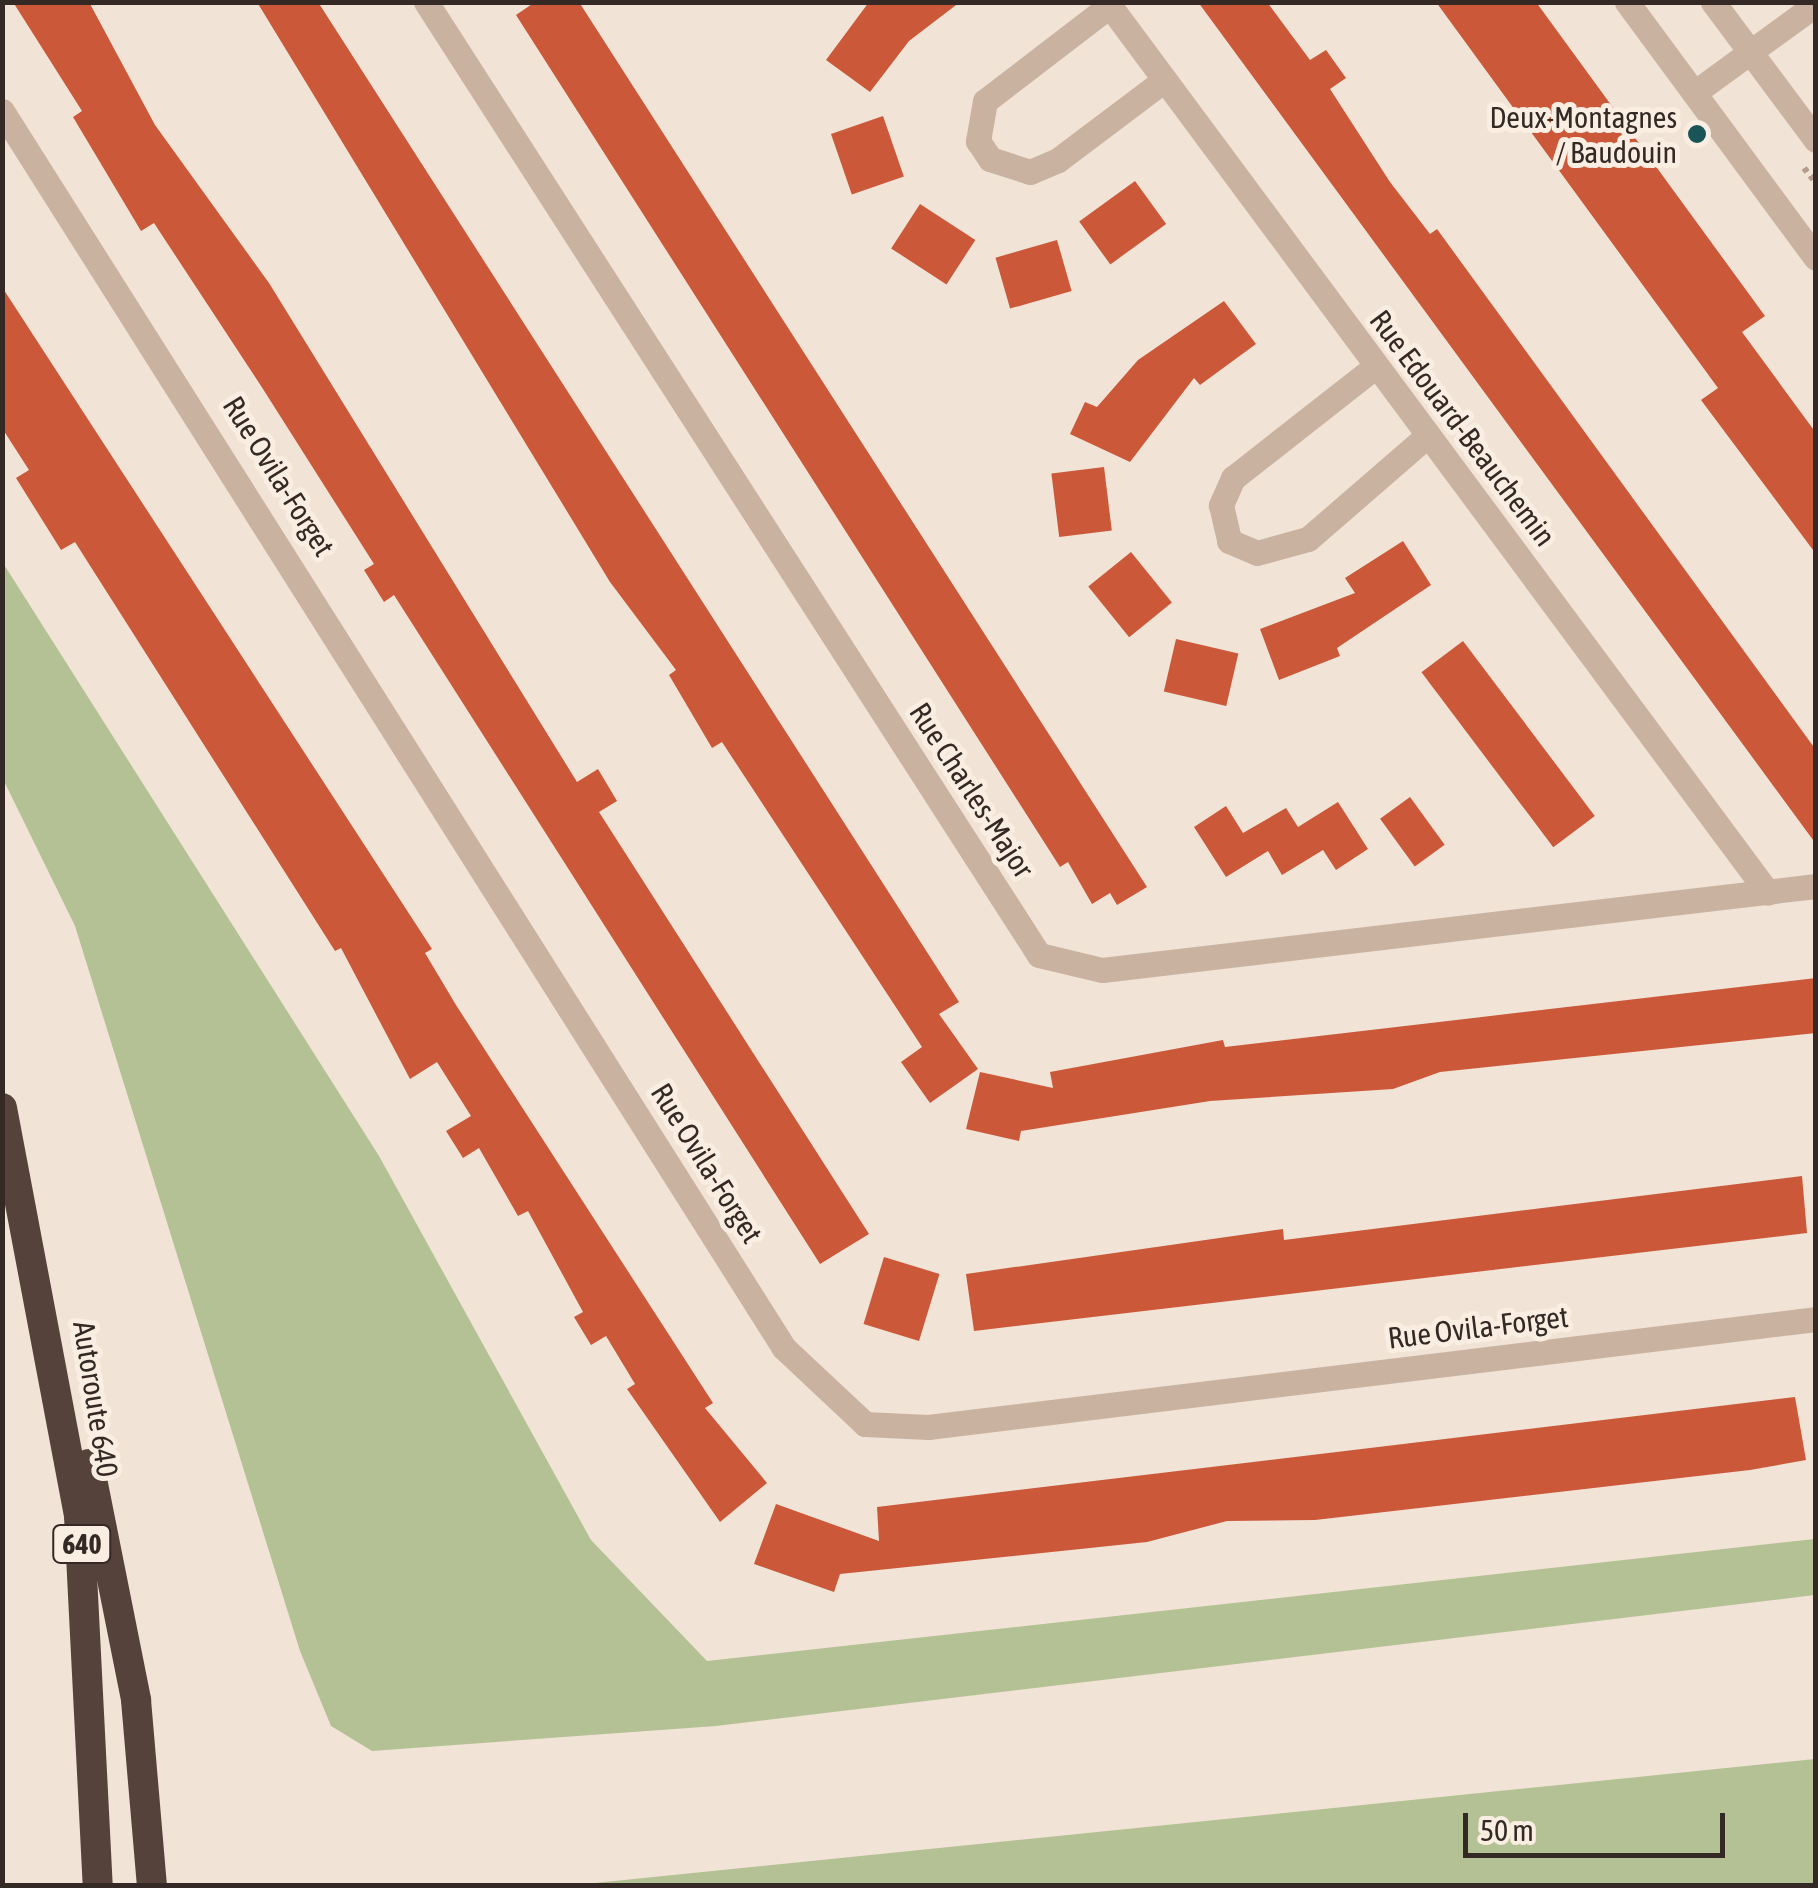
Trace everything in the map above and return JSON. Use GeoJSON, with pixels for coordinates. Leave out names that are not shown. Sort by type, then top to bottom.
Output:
{"type":"FeatureCollection","features":[{"type":"Feature","properties":{"kind":"highway","name":"Autoroute 640"},"geometry":{"type":"LineString","coordinates":[[2,1108],[47,1312],[81,1535],[96,1778],[98,1886]]}},
{"type":"Feature","properties":{"kind":"highway"},"geometry":{"type":"LineString","coordinates":[[47,1312],[112,1566],[146,1773],[152,1886]]}},
{"type":"Feature","properties":{"kind":"street","name":"Rue Charles-Major"},"geometry":{"type":"LineString","coordinates":[[426,2],[1040,955],[1102,970],[1816,886]]}},
{"type":"Feature","properties":{"kind":"street"},"geometry":{"type":"LineString","coordinates":[[1627,2],[1816,258]]}},
{"type":"Feature","properties":{"kind":"street"},"geometry":{"type":"LineString","coordinates":[[1714,2],[1816,140]]}},
{"type":"Feature","properties":{"kind":"street","name":"Rue Edouard-Beauchemin"},"geometry":{"type":"LineString","coordinates":[[1108,4],[1768,892]]}},
{"type":"Feature","properties":{"kind":"street"},"geometry":{"type":"LineString","coordinates":[[1108,4],[985,101],[978,141],[990,158],[1030,172],[1058,160],[1164,80]]}},
{"type":"Feature","properties":{"kind":"street"},"geometry":{"type":"LineString","coordinates":[[1694,93],[1816,4]]}},
{"type":"Feature","properties":{"kind":"street","name":"Rue Ovila-Forget"},"geometry":{"type":"LineString","coordinates":[[2,111],[784,1348],[865,1424],[928,1428],[1816,1319]]}},
{"type":"Feature","properties":{"kind":"street"},"geometry":{"type":"LineString","coordinates":[[1376,366],[1233,478],[1221,505],[1230,541],[1257,554],[1308,539],[1428,435]]}},
{"type":"Feature","properties":{"kind":"green space"},"geometry":{"type":"Polygon","coordinates":[[[3,563],[379,1156],[591,1540],[707,1661],[1815,1539],[1815,1595],[716,1726],[372,1751],[331,1726],[300,1651],[75,926],[3,779],[3,563]]]}},
{"type":"Feature","properties":{"kind":"green space"},"geometry":{"type":"Polygon","coordinates":[[[1815,1759],[1815,1885],[575,1885],[1815,1759]]]}},
{"type":"Feature","properties":{"kind":"building"},"geometry":{"type":"Polygon","coordinates":[[[13,2],[89,2],[155,125],[269,283],[577,782],[598,769],[617,801],[599,812],[869,1234],[820,1264],[394,595],[384,602],[364,570],[374,564],[154,223],[141,231],[73,117],[82,111],[13,2]]]}},
{"type":"Feature","properties":{"kind":"building"},"geometry":{"type":"Polygon","coordinates":[[[257,2],[318,2],[959,1002],[939,1014],[978,1069],[930,1103],[901,1062],[922,1047],[722,742],[712,748],[669,675],[676,670],[610,582],[257,2]]]}},
{"type":"Feature","properties":{"kind":"building"},"geometry":{"type":"Polygon","coordinates":[[[535,2],[579,2],[1147,887],[1117,905],[1110,893],[1092,904],[1068,862],[1060,867],[516,15],[535,2]]]}},
{"type":"Feature","properties":{"kind":"building"},"geometry":{"type":"Polygon","coordinates":[[[869,2],[960,2],[909,41],[870,92],[826,60],[869,2]]]}},
{"type":"Feature","properties":{"kind":"building"},"geometry":{"type":"Polygon","coordinates":[[[1198,2],[1267,2],[1310,60],[1326,50],[1346,78],[1330,89],[1390,182],[1430,234],[1437,229],[1816,750],[1816,844],[1198,2]]]}},
{"type":"Feature","properties":{"kind":"building"},"geometry":{"type":"Polygon","coordinates":[[[1436,2],[1536,2],[1765,316],[1742,332],[1816,433],[1816,554],[1701,400],[1718,388],[1436,2]]]}},
{"type":"Feature","properties":{"kind":"building"},"geometry":{"type":"Polygon","coordinates":[[[883,116],[904,177],[852,194],[831,134],[883,116]]]}},
{"type":"Feature","properties":{"kind":"building"},"geometry":{"type":"Polygon","coordinates":[[[1135,181],[1166,224],[1110,264],[1079,222],[1135,181]]]}},
{"type":"Feature","properties":{"kind":"building"},"geometry":{"type":"Polygon","coordinates":[[[920,204],[975,240],[946,284],[891,248],[920,204]]]}},
{"type":"Feature","properties":{"kind":"building"},"geometry":{"type":"Polygon","coordinates":[[[1057,240],[1072,291],[1010,309],[995,258],[1057,240]]]}},
{"type":"Feature","properties":{"kind":"building"},"geometry":{"type":"Polygon","coordinates":[[[2,287],[432,949],[425,953],[456,1005],[713,1403],[705,1408],[767,1483],[720,1522],[627,1389],[635,1384],[606,1336],[591,1345],[574,1317],[583,1312],[528,1211],[518,1216],[479,1148],[463,1158],[446,1131],[471,1116],[437,1062],[410,1079],[341,948],[335,951],[75,542],[61,550],[16,478],[29,470],[2,428],[2,287]]]}},
{"type":"Feature","properties":{"kind":"building"},"geometry":{"type":"Polygon","coordinates":[[[1224,301],[1256,344],[1200,385],[1194,378],[1130,462],[1070,434],[1085,402],[1097,407],[1138,360],[1224,301]]]}},
{"type":"Feature","properties":{"kind":"building"},"geometry":{"type":"Polygon","coordinates":[[[1104,467],[1112,531],[1059,537],[1051,473],[1104,467]]]}},
{"type":"Feature","properties":{"kind":"building"},"geometry":{"type":"Polygon","coordinates":[[[1403,541],[1431,585],[1337,648],[1340,656],[1279,680],[1260,629],[1355,593],[1345,578],[1403,541]]]}},
{"type":"Feature","properties":{"kind":"building"},"geometry":{"type":"Polygon","coordinates":[[[1131,552],[1172,603],[1129,637],[1088,587],[1131,552]]]}},
{"type":"Feature","properties":{"kind":"building"},"geometry":{"type":"Polygon","coordinates":[[[1176,639],[1238,653],[1226,706],[1164,692],[1176,639]]]}},
{"type":"Feature","properties":{"kind":"building"},"geometry":{"type":"Polygon","coordinates":[[[1463,641],[1595,816],[1553,847],[1421,672],[1463,641]]]}},
{"type":"Feature","properties":{"kind":"building"},"geometry":{"type":"Polygon","coordinates":[[[1410,797],[1445,845],[1415,866],[1380,819],[1410,797]]]}},
{"type":"Feature","properties":{"kind":"building"},"geometry":{"type":"Polygon","coordinates":[[[1338,802],[1368,849],[1336,870],[1323,850],[1282,875],[1268,851],[1226,877],[1194,827],[1226,806],[1243,833],[1286,808],[1298,827],[1338,802]]]}},
{"type":"Feature","properties":{"kind":"building"},"geometry":{"type":"Polygon","coordinates":[[[1816,978],[1816,1033],[1440,1072],[1393,1089],[1210,1101],[1021,1131],[1019,1141],[966,1129],[980,1072],[1053,1088],[1050,1072],[1223,1040],[1225,1047],[1816,978]]]}},
{"type":"Feature","properties":{"kind":"building"},"geometry":{"type":"Polygon","coordinates":[[[1802,1176],[1807,1233],[974,1331],[966,1274],[1283,1229],[1284,1240],[1802,1176]]]}},
{"type":"Feature","properties":{"kind":"building"},"geometry":{"type":"Polygon","coordinates":[[[884,1257],[939,1274],[919,1341],[864,1324],[884,1257]]]}},
{"type":"Feature","properties":{"kind":"building"},"geometry":{"type":"Polygon","coordinates":[[[1795,1397],[1806,1460],[1750,1470],[1315,1520],[1227,1521],[1147,1542],[840,1574],[834,1592],[754,1564],[776,1504],[879,1541],[877,1507],[1795,1397]]]}},
{"type":"Feature","properties":{"kind":"place","name":"Deux-Montagnes / Baudouin"},"geometry":{"type":"Point","coordinates":[1697,134]}}]}
